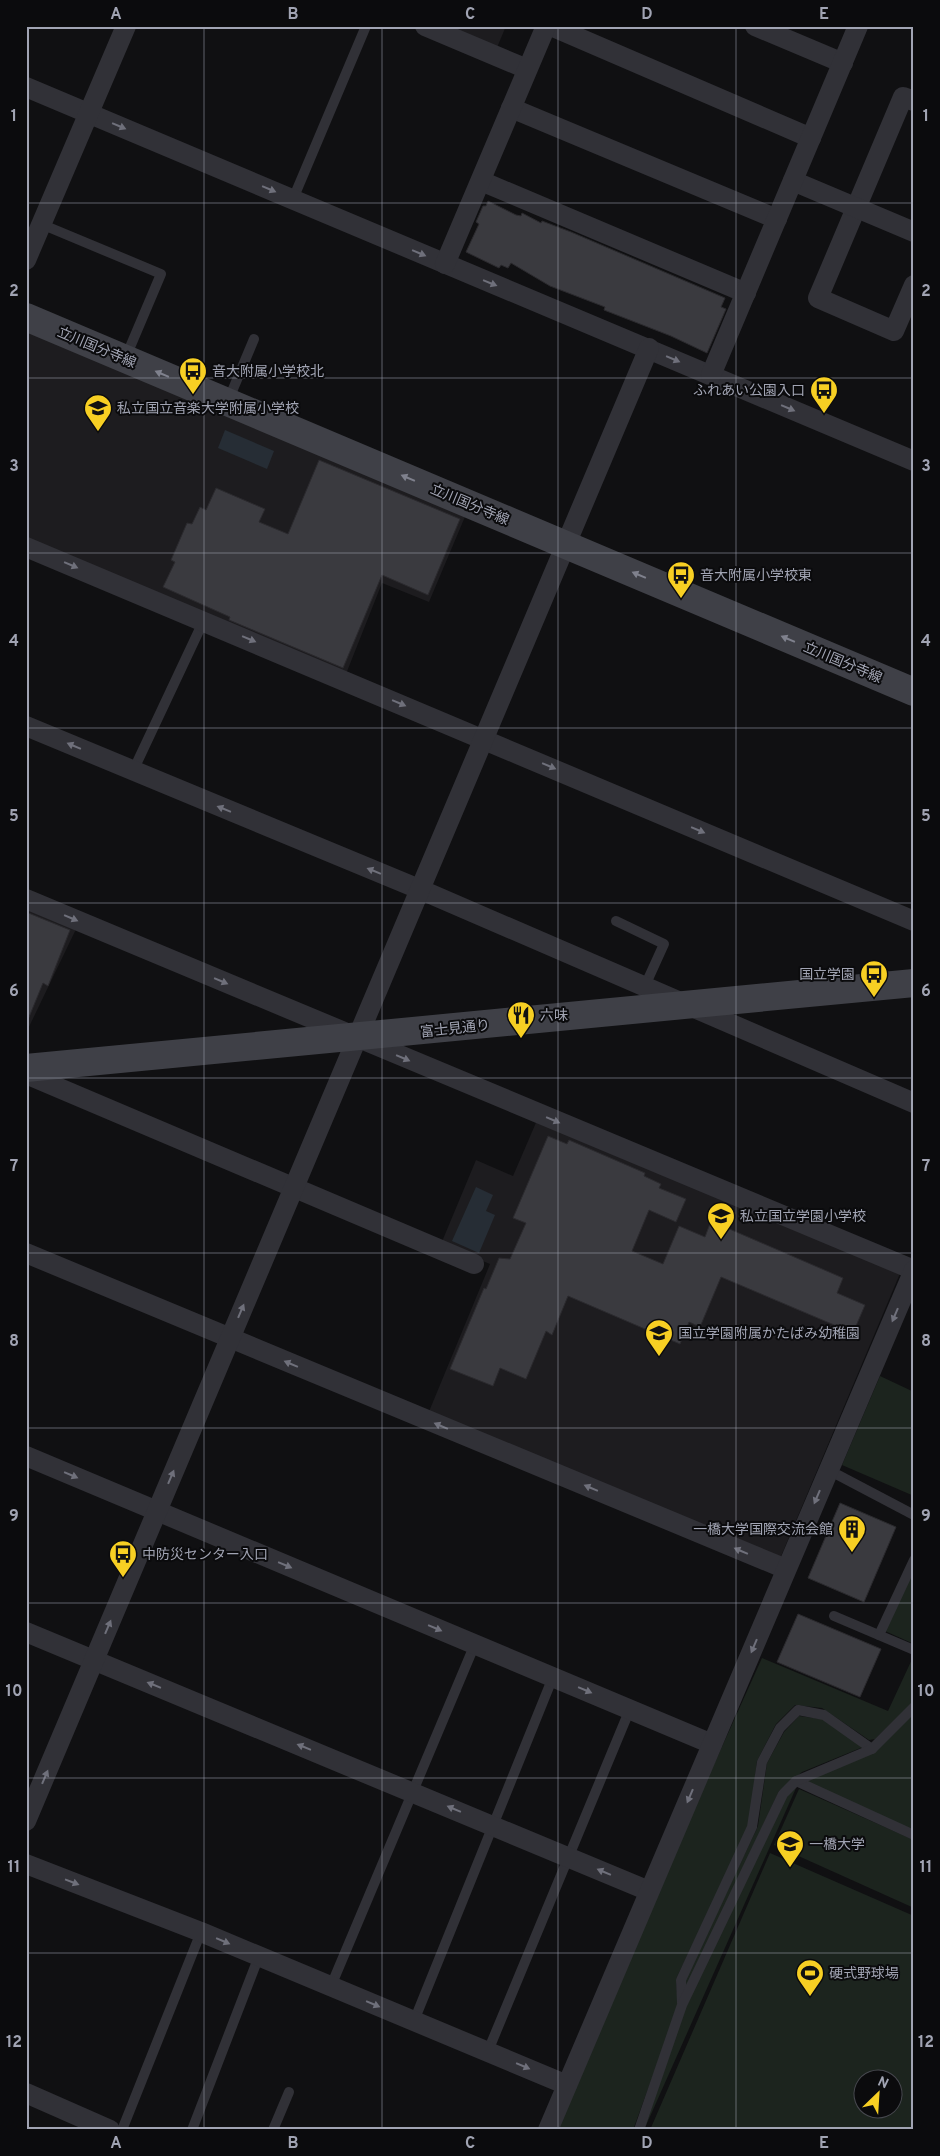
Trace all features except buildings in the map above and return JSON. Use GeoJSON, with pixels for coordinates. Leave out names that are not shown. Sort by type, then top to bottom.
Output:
{"type":"FeatureCollection","features":[{"type":"Feature","properties":{"kind":"main road","name":"立川国分寺線"},"geometry":{"type":"LineString","coordinates":[[26,317],[914,692]]}},
{"type":"Feature","properties":{"kind":"main road","name":"富士見通り"},"geometry":{"type":"LineString","coordinates":[[26,1068],[356,1038],[914,983]]}},
{"type":"Feature","properties":{"kind":"street"},"geometry":{"type":"LineString","coordinates":[[26,260],[126,26]]}},
{"type":"Feature","properties":{"kind":"street"},"geometry":{"type":"LineString","coordinates":[[425,26],[527,69]]}},
{"type":"Feature","properties":{"kind":"street"},"geometry":{"type":"LineString","coordinates":[[445,264],[546,26]]}},
{"type":"Feature","properties":{"kind":"street"},"geometry":{"type":"LineString","coordinates":[[551,26],[811,138]]}},
{"type":"Feature","properties":{"kind":"street"},"geometry":{"type":"LineString","coordinates":[[755,26],[843,63]]}},
{"type":"Feature","properties":{"kind":"street"},"geometry":{"type":"LineString","coordinates":[[711,375],[858,26]]}},
{"type":"Feature","properties":{"kind":"street"},"geometry":{"type":"LineString","coordinates":[[26,87],[914,461]]}},
{"type":"Feature","properties":{"kind":"street"},"geometry":{"type":"LineString","coordinates":[[914,101],[903,97],[818,298],[894,331],[914,285]]}},
{"type":"Feature","properties":{"kind":"street"},"geometry":{"type":"LineString","coordinates":[[511,108],[777,219]]}},
{"type":"Feature","properties":{"kind":"street"},"geometry":{"type":"LineString","coordinates":[[481,180],[746,293]]}},
{"type":"Feature","properties":{"kind":"street"},"geometry":{"type":"LineString","coordinates":[[793,181],[914,232]]}},
{"type":"Feature","properties":{"kind":"street"},"geometry":{"type":"LineString","coordinates":[[26,1822],[649,348]]}},
{"type":"Feature","properties":{"kind":"street"},"geometry":{"type":"LineString","coordinates":[[26,546],[914,921]]}},
{"type":"Feature","properties":{"kind":"street"},"geometry":{"type":"LineString","coordinates":[[26,726],[420,889],[644,988],[914,1102]]}},
{"type":"Feature","properties":{"kind":"street"},"geometry":{"type":"LineString","coordinates":[[26,899],[914,1270],[548,2130]]}},
{"type":"Feature","properties":{"kind":"street"},"geometry":{"type":"LineString","coordinates":[[26,1074],[474,1264]]}},
{"type":"Feature","properties":{"kind":"street"},"geometry":{"type":"LineString","coordinates":[[26,1253],[786,1569]]}},
{"type":"Feature","properties":{"kind":"street"},"geometry":{"type":"LineString","coordinates":[[26,1456],[712,1744]]}},
{"type":"Feature","properties":{"kind":"street"},"geometry":{"type":"LineString","coordinates":[[26,1632],[649,1891]]}},
{"type":"Feature","properties":{"kind":"street"},"geometry":{"type":"LineString","coordinates":[[26,1864],[201,1932],[567,2085]]}},
{"type":"Feature","properties":{"kind":"street"},"geometry":{"type":"LineString","coordinates":[[26,2093],[110,2130]]}},
{"type":"Feature","properties":{"kind":"lane"},"geometry":{"type":"LineString","coordinates":[[293,200],[366,26]]}},
{"type":"Feature","properties":{"kind":"lane"},"geometry":{"type":"LineString","coordinates":[[41,224],[161,274],[125,359]]}},
{"type":"Feature","properties":{"kind":"lane"},"geometry":{"type":"LineString","coordinates":[[228,402],[254,339]]}},
{"type":"Feature","properties":{"kind":"lane"},"geometry":{"type":"LineString","coordinates":[[132,771],[204,620]]}},
{"type":"Feature","properties":{"kind":"lane"},"geometry":{"type":"LineString","coordinates":[[616,921],[664,944],[644,988]]}},
{"type":"Feature","properties":{"kind":"lane"},"geometry":{"type":"LineString","coordinates":[[838,1476],[914,1515]]}},
{"type":"Feature","properties":{"kind":"lane"},"geometry":{"type":"LineString","coordinates":[[879,1635],[914,1560]]}},
{"type":"Feature","properties":{"kind":"lane"},"geometry":{"type":"LineString","coordinates":[[834,1616],[914,1650]]}},
{"type":"Feature","properties":{"kind":"lane"},"geometry":{"type":"LineString","coordinates":[[331,1986],[475,1644]]}},
{"type":"Feature","properties":{"kind":"lane"},"geometry":{"type":"LineString","coordinates":[[414,2021],[553,1677]]}},
{"type":"Feature","properties":{"kind":"lane"},"geometry":{"type":"LineString","coordinates":[[639,2130],[682,2005],[783,1794],[796,1782],[872,1749],[914,1707]]}},
{"type":"Feature","properties":{"kind":"lane"},"geometry":{"type":"LineString","coordinates":[[488,2052],[630,1709]]}},
{"type":"Feature","properties":{"kind":"lane"},"geometry":{"type":"LineString","coordinates":[[682,2005],[681,1980],[752,1827],[762,1762],[780,1728],[798,1710],[824,1714],[872,1749]]}},
{"type":"Feature","properties":{"kind":"lane"},"geometry":{"type":"LineString","coordinates":[[796,1782],[914,1835]]}},
{"type":"Feature","properties":{"kind":"lane"},"geometry":{"type":"LineString","coordinates":[[122,2130],[201,1932]]}},
{"type":"Feature","properties":{"kind":"lane"},"geometry":{"type":"LineString","coordinates":[[192,2130],[259,1956]]}},
{"type":"Feature","properties":{"kind":"lane"},"geometry":{"type":"LineString","coordinates":[[273,2130],[289,2092]]}},
{"type":"Feature","properties":{"kind":"shaded area"},"geometry":{"type":"Polygon","coordinates":[[[442,26],[506,26],[496,50],[442,26]]]}},
{"type":"Feature","properties":{"kind":"shaded area"},"geometry":{"type":"Polygon","coordinates":[[[26,326],[467,512],[429,602],[382,583],[346,674],[26,539],[26,326]]]}},
{"type":"Feature","properties":{"kind":"shaded area"},"geometry":{"type":"Polygon","coordinates":[[[225,430],[274,451],[267,469],[218,448],[225,430]]]}},
{"type":"Feature","properties":{"kind":"shaded area"},"geometry":{"type":"Polygon","coordinates":[[[26,903],[78,925],[26,1033],[26,903]]]}},
{"type":"Feature","properties":{"kind":"shaded area"},"geometry":{"type":"Polygon","coordinates":[[[538,1118],[901,1271],[779,1561],[428,1414],[490,1264],[441,1244],[476,1160],[513,1176],[538,1118]]]}},
{"type":"Feature","properties":{"kind":"shaded area"},"geometry":{"type":"Polygon","coordinates":[[[476,1187],[493,1195],[486,1211],[495,1215],[479,1253],[452,1241],[476,1187]]]}},
{"type":"Feature","properties":{"kind":"shaded area"},"geometry":{"type":"Polygon","coordinates":[[[880,1376],[914,1392],[914,1496],[842,1465],[880,1376]]]}},
{"type":"Feature","properties":{"kind":"shaded area"},"geometry":{"type":"Polygon","coordinates":[[[914,1566],[914,1644],[885,1631],[914,1566]]]}},
{"type":"Feature","properties":{"kind":"shaded area"},"geometry":{"type":"Polygon","coordinates":[[[914,1655],[914,1701],[875,1739],[869,1740],[822,1708],[795,1705],[776,1724],[757,1761],[749,1827],[676,1979],[678,2007],[633,2130],[549,2130],[762,1658],[888,1711],[914,1655]]]}},
{"type":"Feature","properties":{"kind":"shaded area"},"geometry":{"type":"Polygon","coordinates":[[[914,1710],[914,1832],[802,1782],[873,1751],[914,1710]]]}},
{"type":"Feature","properties":{"kind":"shaded area"},"geometry":{"type":"Polygon","coordinates":[[[799,1716],[822,1719],[863,1747],[802,1772],[779,1791],[686,1989],[685,1980],[758,1826],[767,1763],[784,1732],[799,1716]]]}},
{"type":"Feature","properties":{"kind":"shaded area"},"geometry":{"type":"Polygon","coordinates":[[[796,1788],[644,2130],[685,2008],[786,1796],[796,1788]]]}},
{"type":"Feature","properties":{"kind":"shaded area"},"geometry":{"type":"Polygon","coordinates":[[[799,1789],[914,1840],[914,1908],[774,1845],[799,1789]]]}},
{"type":"Feature","properties":{"kind":"shaded area","name":"硬式野球場"},"geometry":{"type":"Polygon","coordinates":[[[770,1853],[914,1916],[914,2130],[650,2130],[770,1853]]]}},
{"type":"Feature","properties":{"kind":"place","name":"音大附属小学校北"},"geometry":{"type":"Point","coordinates":[193,395]}},
{"type":"Feature","properties":{"kind":"place","name":"ふれあい公園入口"},"geometry":{"type":"Point","coordinates":[824,414]}},
{"type":"Feature","properties":{"kind":"place","name":"私立国立音楽大学附属小学校"},"geometry":{"type":"Point","coordinates":[98,432]}},
{"type":"Feature","properties":{"kind":"place","name":"音大附属小学校東"},"geometry":{"type":"Point","coordinates":[681,599]}},
{"type":"Feature","properties":{"kind":"place","name":"国立学園"},"geometry":{"type":"Point","coordinates":[874,998]}},
{"type":"Feature","properties":{"kind":"place","name":"六味"},"geometry":{"type":"Point","coordinates":[521,1039]}},
{"type":"Feature","properties":{"kind":"place","name":"私立国立学園小学校"},"geometry":{"type":"Point","coordinates":[721,1240]}},
{"type":"Feature","properties":{"kind":"place","name":"国立学園附属かたばみ幼稚園"},"geometry":{"type":"Point","coordinates":[659,1357]}},
{"type":"Feature","properties":{"kind":"place","name":"一橋大学国際交流会館"},"geometry":{"type":"Point","coordinates":[852,1553]}},
{"type":"Feature","properties":{"kind":"place","name":"中防災センター入口"},"geometry":{"type":"Point","coordinates":[123,1578]}},
{"type":"Feature","properties":{"kind":"place","name":"一橋大学"},"geometry":{"type":"Point","coordinates":[790,1868]}},
{"type":"Feature","properties":{"kind":"place","name":"硬式野球場"},"geometry":{"type":"Point","coordinates":[810,1997]}}]}
